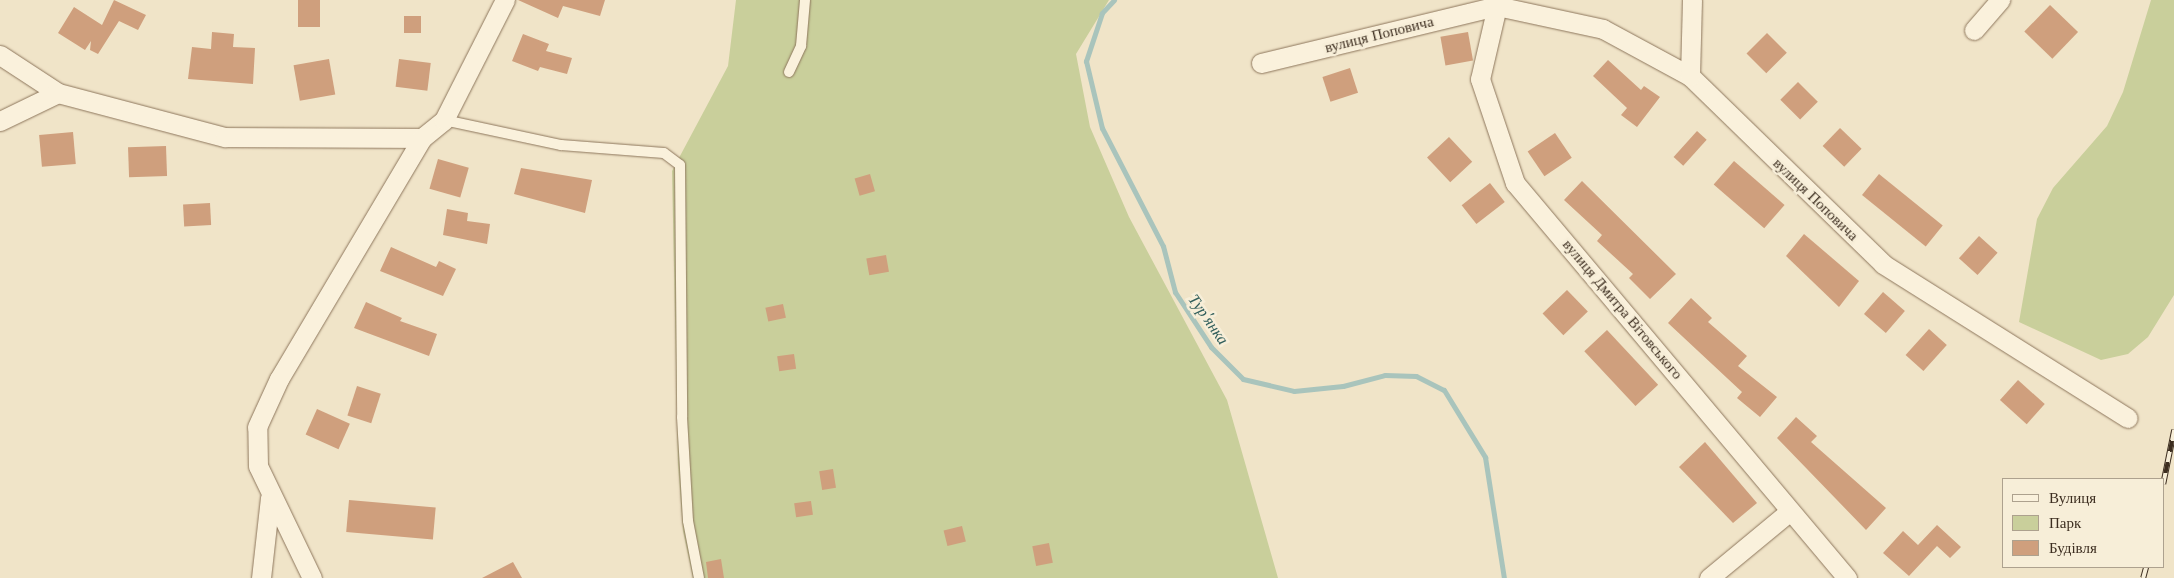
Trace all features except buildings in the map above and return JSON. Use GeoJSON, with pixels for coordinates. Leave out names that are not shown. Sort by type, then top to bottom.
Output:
{"type":"FeatureCollection","features":[{"type":"Feature","properties":{"kind":"street"},"geometry":{"type":"LineString","coordinates":[[312,578],[270,498],[258,466],[257,427],[279,379],[422,138],[444,120],[505,0]]}},
{"type":"Feature","properties":{"kind":"street"},"geometry":{"type":"LineString","coordinates":[[1690,76],[1692,0]]}},
{"type":"Feature","properties":{"kind":"street"},"geometry":{"type":"LineString","coordinates":[[1974,30],[2000,0]]}},
{"type":"Feature","properties":{"kind":"street","name":"вулиця Поповича"},"geometry":{"type":"LineString","coordinates":[[1261,63],[1496,3],[1603,29],[1690,76],[1883,264],[2128,418]]}},
{"type":"Feature","properties":{"kind":"street","name":"вулиця Дмитра Вітовського"},"geometry":{"type":"LineString","coordinates":[[1496,3],[1480,79],[1515,183],[1847,578]]}},
{"type":"Feature","properties":{"kind":"street"},"geometry":{"type":"LineString","coordinates":[[0,55],[58,93],[224,137],[422,138]]}},
{"type":"Feature","properties":{"kind":"street"},"geometry":{"type":"LineString","coordinates":[[0,121],[58,93]]}},
{"type":"Feature","properties":{"kind":"street"},"geometry":{"type":"LineString","coordinates":[[261,578],[270,498]]}},
{"type":"Feature","properties":{"kind":"street"},"geometry":{"type":"LineString","coordinates":[[1709,578],[1790,511]]}},
{"type":"Feature","properties":{"kind":"lane"},"geometry":{"type":"LineString","coordinates":[[789,72],[801,46],[805,0]]}},
{"type":"Feature","properties":{"kind":"lane"},"geometry":{"type":"LineString","coordinates":[[444,120],[561,145],[664,153],[680,165],[682,417],[688,520],[699,578]]}},
{"type":"Feature","properties":{"kind":"green space"},"geometry":{"type":"Polygon","coordinates":[[[736,0],[1109,0],[1076,54],[1090,127],[1129,217],[1227,400],[1278,578],[693,578],[683,531],[678,464],[672,171],[728,66],[736,0]]]}},
{"type":"Feature","properties":{"kind":"green space"},"geometry":{"type":"Polygon","coordinates":[[[2151,0],[2174,0],[2174,295],[2148,337],[2128,354],[2101,360],[2019,322],[2037,219],[2053,188],[2107,126],[2123,92],[2151,0]]]}},
{"type":"Feature","properties":{"kind":"waterway","name":"Тур'янка"},"geometry":{"type":"LineString","coordinates":[[1114,0],[1102,13],[1086,61],[1102,128],[1163,246],[1175,292],[1211,347],[1243,379],[1294,391],[1343,386],[1385,375],[1416,376],[1444,390],[1485,457],[1504,578]]}},
{"type":"Feature","properties":{"kind":"railway"},"geometry":{"type":"LineString","coordinates":[[2164,479],[2174,430]]}},
{"type":"Feature","properties":{"kind":"railway"},"geometry":{"type":"LineString","coordinates":[[2143,578],[2146,568]]}}]}
